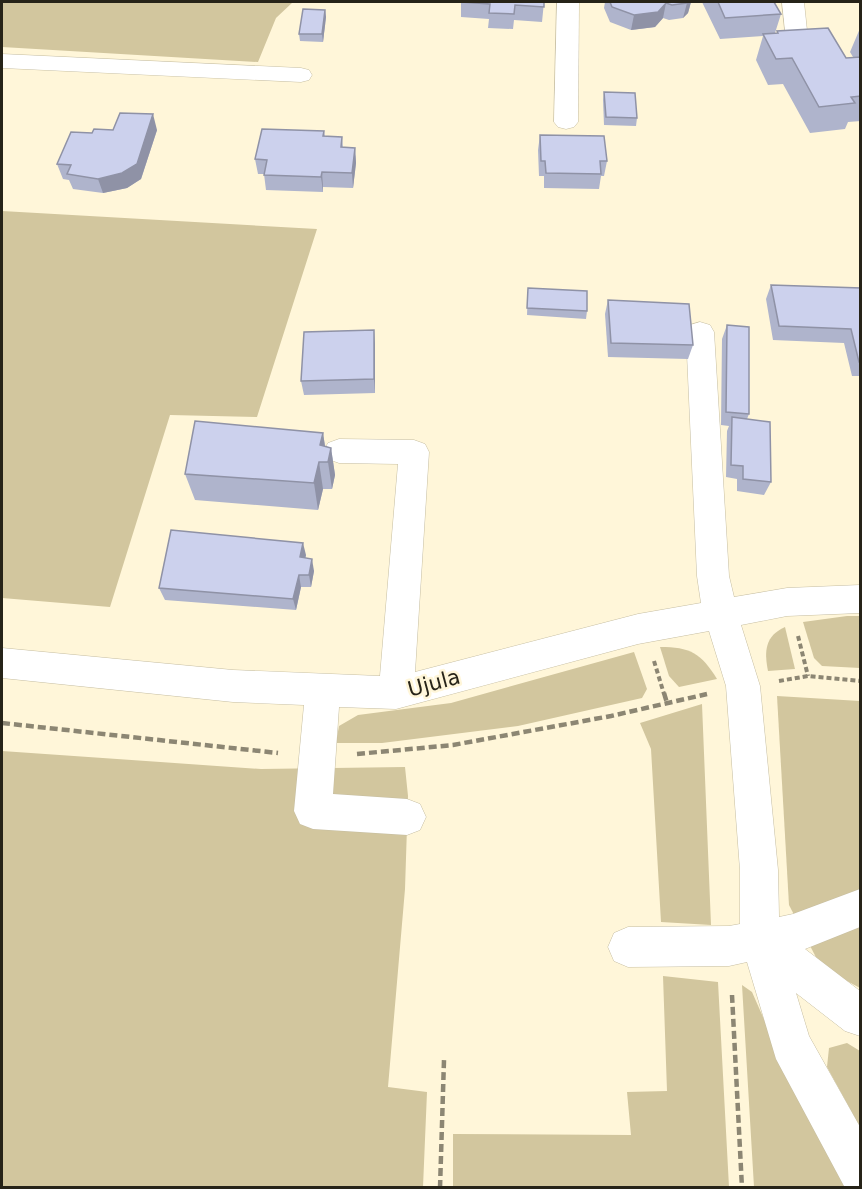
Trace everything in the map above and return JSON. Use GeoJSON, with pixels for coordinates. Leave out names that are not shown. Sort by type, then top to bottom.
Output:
{"type":"FeatureCollection","features":[{"type":"Feature","properties":{"kind":"street"},"geometry":{"type":"LineString","coordinates":[[566,122],[568,2]]}},
{"type":"Feature","properties":{"kind":"street"},"geometry":{"type":"LineString","coordinates":[[793,2],[797,40]]}},
{"type":"Feature","properties":{"kind":"street"},"geometry":{"type":"LineString","coordinates":[[2,61],[302,75]]}},
{"type":"Feature","properties":{"kind":"street"},"geometry":{"type":"LineString","coordinates":[[700,332],[714,576],[720,613],[743,686],[759,870],[745,943],[791,1044],[861,1170]]}},
{"type":"Feature","properties":{"kind":"street"},"geometry":{"type":"LineString","coordinates":[[339,451],[414,452],[396,693]]}},
{"type":"Feature","properties":{"kind":"street","name":"Ujula"},"geometry":{"type":"LineString","coordinates":[[2,663],[233,687],[396,693],[638,629],[787,602],[861,598]]}},
{"type":"Feature","properties":{"kind":"street"},"geometry":{"type":"LineString","coordinates":[[323,690],[313,811],[407,817]]}},
{"type":"Feature","properties":{"kind":"street"},"geometry":{"type":"LineString","coordinates":[[628,947],[745,943],[793,934],[861,908]]}},
{"type":"Feature","properties":{"kind":"street"},"geometry":{"type":"LineString","coordinates":[[745,943],[861,1016]]}},
{"type":"Feature","properties":{"kind":"path"},"geometry":{"type":"LineString","coordinates":[[796,625],[808,676]]}},
{"type":"Feature","properties":{"kind":"path"},"geometry":{"type":"LineString","coordinates":[[650,651],[667,703]]}},
{"type":"Feature","properties":{"kind":"path"},"geometry":{"type":"LineString","coordinates":[[2,723],[316,758],[453,745],[611,716],[743,686],[808,676],[861,681]]}},
{"type":"Feature","properties":{"kind":"path"},"geometry":{"type":"LineString","coordinates":[[742,1188],[745,943]]}},
{"type":"Feature","properties":{"kind":"path"},"geometry":{"type":"LineString","coordinates":[[440,1188],[444,1060]]}},
{"type":"Feature","properties":{"kind":"shaded area"},"geometry":{"type":"Polygon","coordinates":[[[2,2],[293,2],[276,18],[258,62],[2,47],[2,2]]]}},
{"type":"Feature","properties":{"kind":"shaded area"},"geometry":{"type":"Polygon","coordinates":[[[2,211],[317,229],[257,417],[170,415],[110,607],[2,598],[2,211]]]}},
{"type":"Feature","properties":{"kind":"shaded area"},"geometry":{"type":"Polygon","coordinates":[[[860,616],[860,668],[822,666],[814,658],[803,622],[860,616]]]}},
{"type":"Feature","properties":{"kind":"shaded area"},"geometry":{"type":"Polygon","coordinates":[[[785,627],[795,669],[768,671],[766,651],[768,645],[773,635],[785,627]]]}},
{"type":"Feature","properties":{"kind":"shaded area"},"geometry":{"type":"Polygon","coordinates":[[[660,647],[679,648],[694,653],[706,663],[717,679],[679,687],[669,676],[660,647]]]}},
{"type":"Feature","properties":{"kind":"shaded area"},"geometry":{"type":"Polygon","coordinates":[[[634,652],[647,689],[642,698],[518,726],[382,743],[336,743],[339,726],[358,715],[451,703],[634,652]]]}},
{"type":"Feature","properties":{"kind":"shaded area"},"geometry":{"type":"Polygon","coordinates":[[[777,696],[860,701],[860,988],[821,967],[789,905],[777,696]]]}},
{"type":"Feature","properties":{"kind":"shaded area"},"geometry":{"type":"Polygon","coordinates":[[[702,704],[711,925],[661,922],[651,749],[640,723],[702,704]]]}},
{"type":"Feature","properties":{"kind":"shaded area"},"geometry":{"type":"Polygon","coordinates":[[[2,751],[261,769],[405,767],[408,796],[405,889],[388,1087],[427,1092],[423,1187],[2,1187],[2,751]]]}},
{"type":"Feature","properties":{"kind":"shaded area"},"geometry":{"type":"Polygon","coordinates":[[[663,976],[718,982],[729,1187],[453,1187],[453,1134],[631,1135],[627,1092],[667,1091],[663,976]]]}},
{"type":"Feature","properties":{"kind":"shaded area"},"geometry":{"type":"Polygon","coordinates":[[[742,985],[752,992],[774,1042],[850,1187],[754,1187],[742,985]]]}},
{"type":"Feature","properties":{"kind":"shaded area"},"geometry":{"type":"Polygon","coordinates":[[[847,1043],[860,1051],[860,1127],[827,1067],[829,1048],[847,1043]]]}},
{"type":"Feature","properties":{"kind":"building"},"geometry":{"type":"Polygon","coordinates":[[[461,2],[544,2],[544,7],[515,5],[514,14],[489,13],[490,4],[461,2]]]}},
{"type":"Feature","properties":{"kind":"building"},"geometry":{"type":"Polygon","coordinates":[[[610,2],[688,2],[672,5],[666,3],[658,12],[634,15],[612,7],[610,2]]]}},
{"type":"Feature","properties":{"kind":"building"},"geometry":{"type":"Polygon","coordinates":[[[718,2],[774,2],[781,14],[725,18],[718,2]]]}},
{"type":"Feature","properties":{"kind":"building"},"geometry":{"type":"Polygon","coordinates":[[[303,9],[325,10],[322,34],[299,34],[303,9]]]}},
{"type":"Feature","properties":{"kind":"building"},"geometry":{"type":"Polygon","coordinates":[[[828,28],[846,58],[861,57],[861,96],[851,97],[855,103],[819,107],[792,58],[776,59],[763,34],[828,28]]]}},
{"type":"Feature","properties":{"kind":"building"},"geometry":{"type":"Polygon","coordinates":[[[604,92],[635,93],[637,118],[606,117],[604,92]]]}},
{"type":"Feature","properties":{"kind":"building"},"geometry":{"type":"Polygon","coordinates":[[[120,113],[153,114],[137,164],[122,173],[98,179],[67,174],[71,165],[57,164],[71,132],[92,133],[94,129],[113,130],[120,113]]]}},
{"type":"Feature","properties":{"kind":"building"},"geometry":{"type":"Polygon","coordinates":[[[262,129],[324,131],[323,136],[342,137],[341,147],[355,148],[352,173],[322,172],[321,177],[264,175],[267,160],[255,159],[262,129]]]}},
{"type":"Feature","properties":{"kind":"building"},"geometry":{"type":"Polygon","coordinates":[[[540,135],[604,136],[607,161],[600,161],[601,174],[546,173],[545,161],[541,161],[540,135]]]}},
{"type":"Feature","properties":{"kind":"building"},"geometry":{"type":"Polygon","coordinates":[[[771,285],[861,288],[861,362],[859,362],[851,329],[779,326],[771,285]]]}},
{"type":"Feature","properties":{"kind":"building"},"geometry":{"type":"Polygon","coordinates":[[[528,288],[587,291],[587,311],[527,308],[528,288]]]}},
{"type":"Feature","properties":{"kind":"building"},"geometry":{"type":"Polygon","coordinates":[[[608,300],[689,304],[693,345],[611,343],[608,300]]]}},
{"type":"Feature","properties":{"kind":"building"},"geometry":{"type":"Polygon","coordinates":[[[727,325],[749,327],[749,414],[726,412],[727,325]]]}},
{"type":"Feature","properties":{"kind":"building"},"geometry":{"type":"Polygon","coordinates":[[[374,330],[374,379],[301,381],[304,332],[374,330]]]}},
{"type":"Feature","properties":{"kind":"building"},"geometry":{"type":"Polygon","coordinates":[[[732,417],[770,422],[771,482],[743,479],[743,466],[731,465],[732,417]]]}},
{"type":"Feature","properties":{"kind":"building"},"geometry":{"type":"Polygon","coordinates":[[[195,421],[323,433],[320,445],[331,448],[328,462],[319,462],[314,483],[185,474],[195,421]]]}},
{"type":"Feature","properties":{"kind":"building"},"geometry":{"type":"Polygon","coordinates":[[[171,530],[303,543],[300,557],[312,559],[309,575],[299,575],[293,599],[159,588],[171,530]]]}}]}
